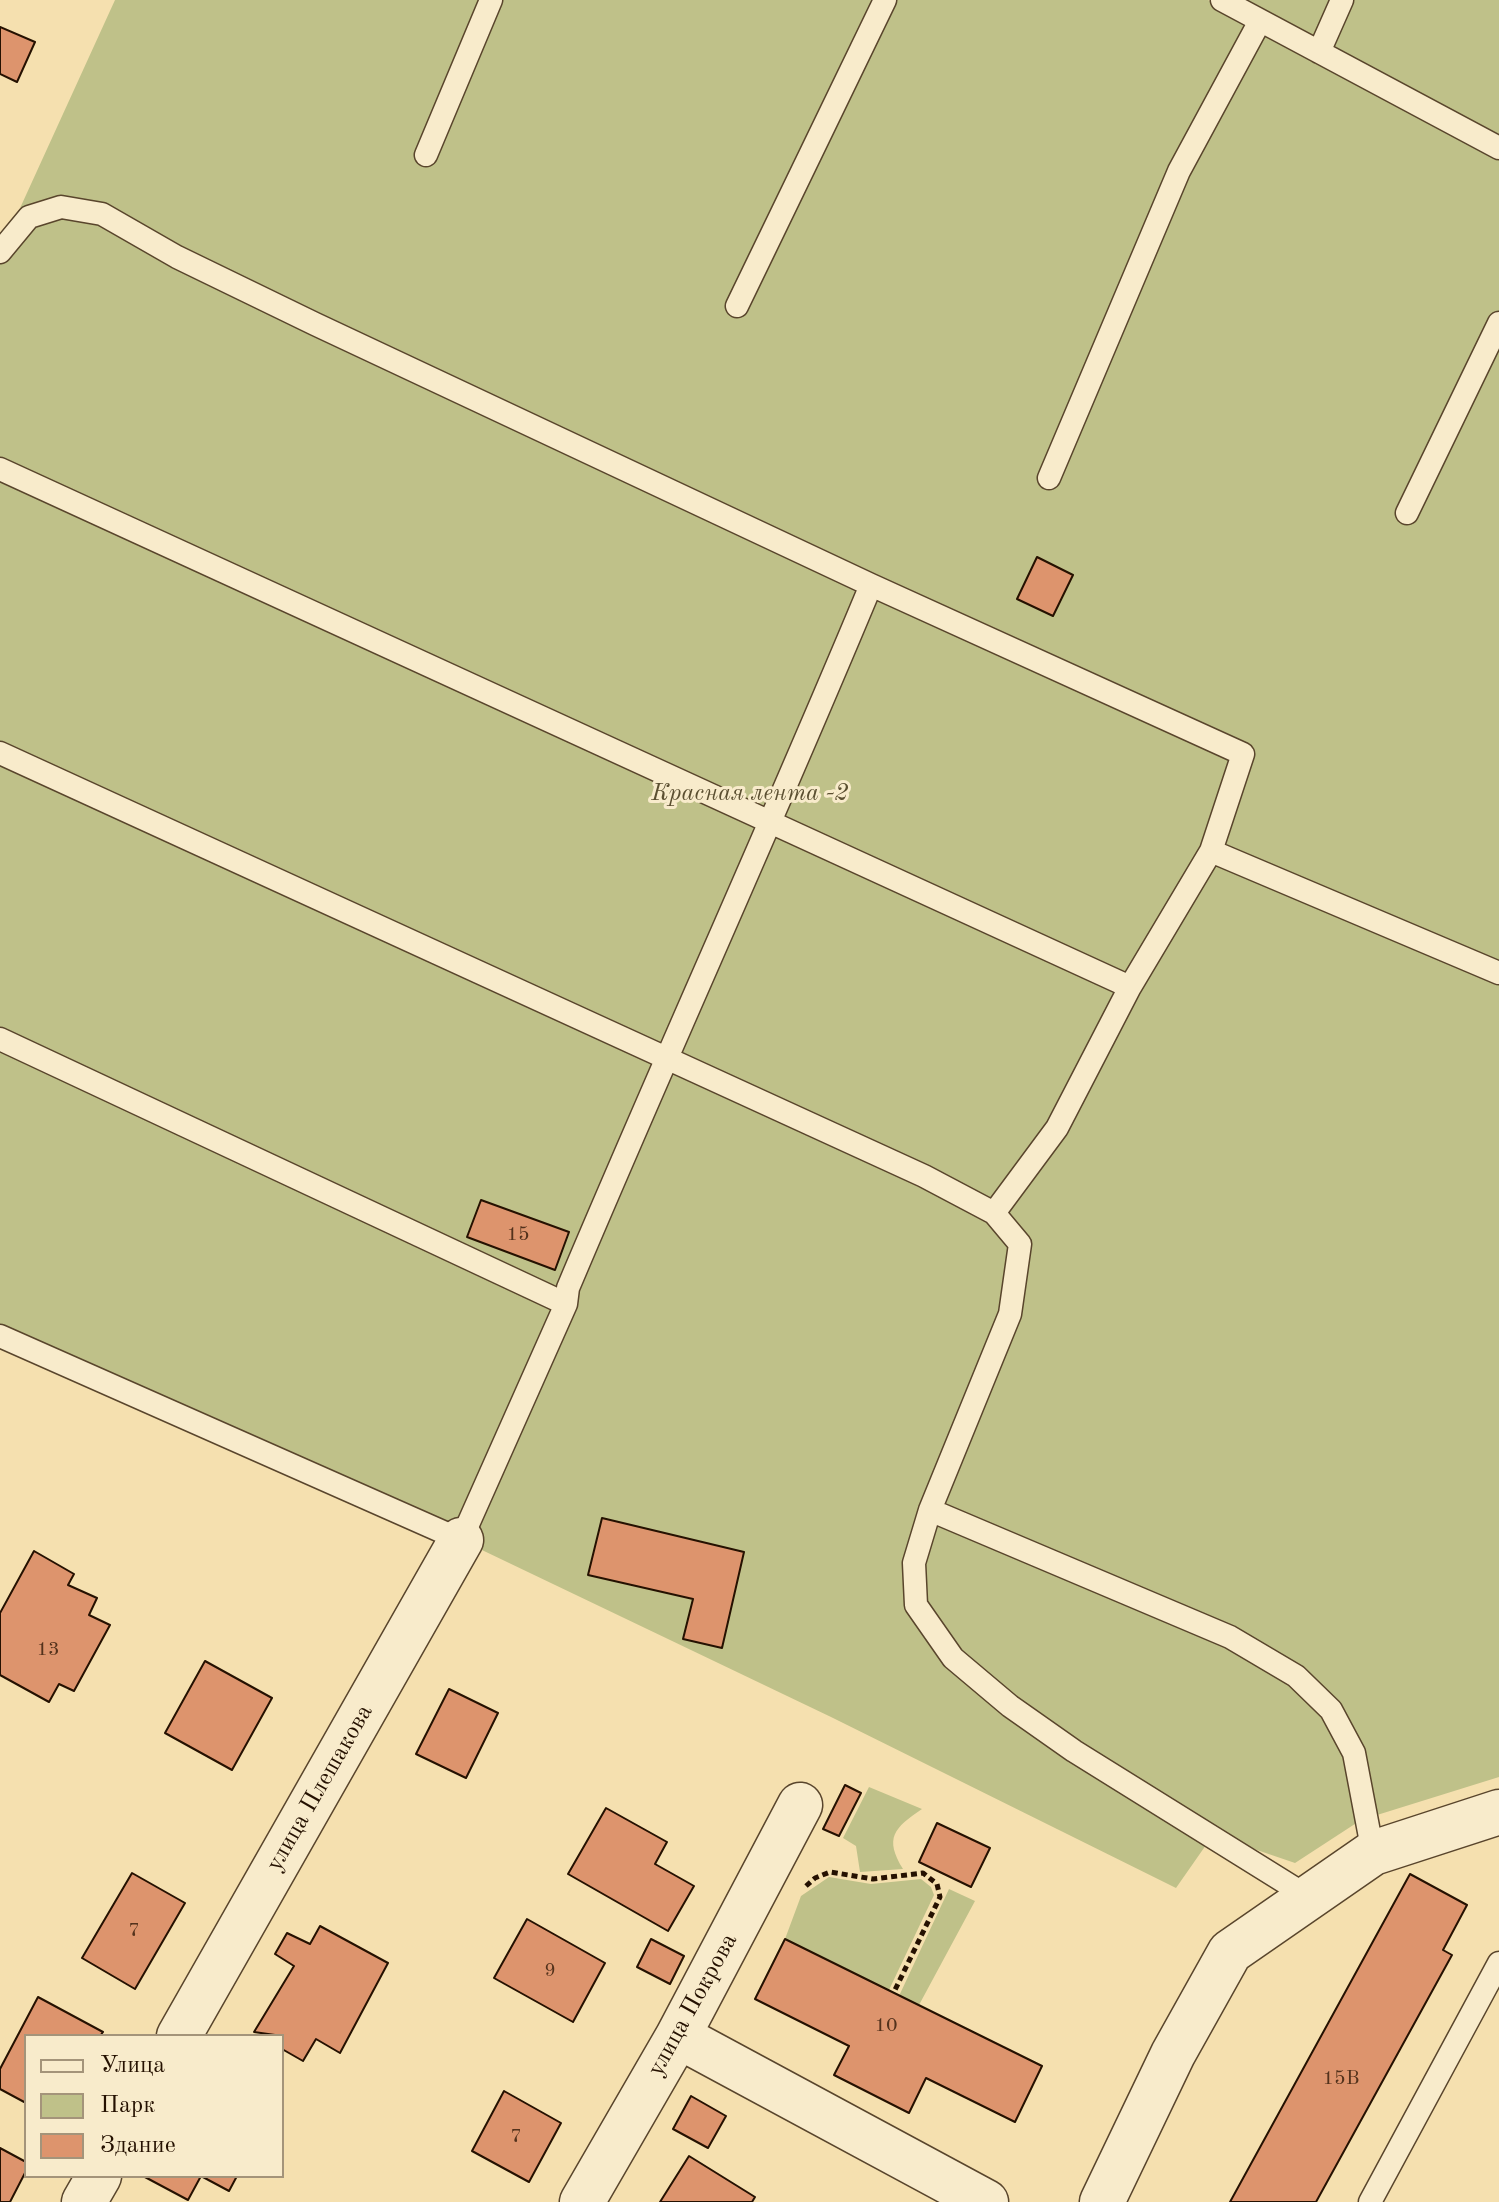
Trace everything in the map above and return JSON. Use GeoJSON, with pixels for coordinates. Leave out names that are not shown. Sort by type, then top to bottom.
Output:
{"type":"FeatureCollection","features":[{"type":"Feature","properties":{"kind":"street","name":"улица Плешакова"},"geometry":{"type":"LineString","coordinates":[[180,2034],[461,1540]]}},
{"type":"Feature","properties":{"kind":"street","name":"улица Покрова"},"geometry":{"type":"LineString","coordinates":[[582,2202],[678,2036],[800,1805]]}},
{"type":"Feature","properties":{"kind":"street"},"geometry":{"type":"LineString","coordinates":[[1102,2202],[1173,2054],[1230,1952],[1373,1853],[1499,1812]]}},
{"type":"Feature","properties":{"kind":"street"},"geometry":{"type":"LineString","coordinates":[[678,2036],[986,2202]]}},
{"type":"Feature","properties":{"kind":"street"},"geometry":{"type":"LineString","coordinates":[[84,2202],[98,2178]]}},
{"type":"Feature","properties":{"kind":"lane"},"geometry":{"type":"LineString","coordinates":[[426,155],[491,0]]}},
{"type":"Feature","properties":{"kind":"lane"},"geometry":{"type":"LineString","coordinates":[[737,306],[885,0]]}},
{"type":"Feature","properties":{"kind":"lane"},"geometry":{"type":"LineString","coordinates":[[1222,0],[1499,148]]}},
{"type":"Feature","properties":{"kind":"lane"},"geometry":{"type":"LineString","coordinates":[[1319,52],[1342,0]]}},
{"type":"Feature","properties":{"kind":"lane"},"geometry":{"type":"LineString","coordinates":[[1049,478],[1179,171],[1260,21]]}},
{"type":"Feature","properties":{"kind":"lane"},"geometry":{"type":"LineString","coordinates":[[0,252],[29,217],[61,207],[102,214],[177,257],[315,324],[871,585],[1243,754],[1211,851],[1130,987],[1057,1128],[994,1213]]}},
{"type":"Feature","properties":{"kind":"lane"},"geometry":{"type":"LineString","coordinates":[[1407,513],[1499,323]]}},
{"type":"Feature","properties":{"kind":"lane"},"geometry":{"type":"LineString","coordinates":[[0,469],[1130,987]]}},
{"type":"Feature","properties":{"kind":"lane"},"geometry":{"type":"LineString","coordinates":[[0,1336],[461,1540],[566,1304],[568,1288],[666,1057],[772,824],[871,585]]}},
{"type":"Feature","properties":{"kind":"lane"},"geometry":{"type":"LineString","coordinates":[[0,753],[924,1176],[994,1213],[1020,1244],[1010,1314],[930,1510],[914,1563],[916,1605],[953,1658],[1010,1706],[1074,1751],[1307,1896]]}},
{"type":"Feature","properties":{"kind":"lane"},"geometry":{"type":"LineString","coordinates":[[1211,851],[1499,973]]}},
{"type":"Feature","properties":{"kind":"lane"},"geometry":{"type":"LineString","coordinates":[[0,1039],[566,1304]]}},
{"type":"Feature","properties":{"kind":"lane"},"geometry":{"type":"LineString","coordinates":[[930,1510],[1230,1637],[1296,1676],[1331,1710],[1354,1753],[1373,1853]]}},
{"type":"Feature","properties":{"kind":"lane"},"geometry":{"type":"LineString","coordinates":[[1370,2202],[1499,1963]]}},
{"type":"Feature","properties":{"kind":"path"},"geometry":{"type":"LineString","coordinates":[[798,1893],[815,1878],[830,1872],[873,1879],[923,1873],[937,1884],[940,1897],[894,1992]]}},
{"type":"Feature","properties":{"kind":"green space","name":"Красная лента -2"},"geometry":{"type":"Polygon","coordinates":[[[115,0],[1208,0],[1499,148],[1499,1777],[1361,1820],[1295,1863],[1213,1835],[1176,1888],[831,1717],[461,1540],[0,1336],[0,252],[115,0]]]}},
{"type":"Feature","properties":{"kind":"green space"},"geometry":{"type":"Polygon","coordinates":[[[1242,0],[1499,0],[1499,141],[1242,0]]]}},
{"type":"Feature","properties":{"kind":"green space"},"geometry":{"type":"Polygon","coordinates":[[[869,1787],[922,1809],[895,1834],[894,1849],[903,1869],[860,1872],[856,1846],[843,1838],[869,1787]]]}},
{"type":"Feature","properties":{"kind":"green space"},"geometry":{"type":"Polygon","coordinates":[[[829,1877],[871,1884],[921,1879],[931,1887],[934,1895],[889,1990],[785,1939],[801,1896],[829,1877]]]}},
{"type":"Feature","properties":{"kind":"green space"},"geometry":{"type":"Polygon","coordinates":[[[949,1889],[975,1901],[919,2005],[899,1996],[949,1889]]]}},
{"type":"Feature","properties":{"kind":"building"},"geometry":{"type":"Polygon","coordinates":[[[0,27],[35,42],[17,82],[0,74],[0,27]]]}},
{"type":"Feature","properties":{"kind":"building"},"geometry":{"type":"Polygon","coordinates":[[[1037,557],[1073,575],[1053,616],[1017,599],[1037,557]]]}},
{"type":"Feature","properties":{"kind":"building"},"geometry":{"type":"Polygon","coordinates":[[[481,1200],[569,1232],[555,1270],[467,1237],[481,1200]]]}},
{"type":"Feature","properties":{"kind":"building"},"geometry":{"type":"Polygon","coordinates":[[[602,1518],[744,1552],[722,1648],[683,1639],[693,1599],[588,1575],[602,1518]]]}},
{"type":"Feature","properties":{"kind":"building"},"geometry":{"type":"Polygon","coordinates":[[[34,1551],[74,1574],[68,1585],[97,1598],[89,1615],[110,1625],[74,1691],[59,1684],[49,1702],[0,1675],[0,1613],[34,1551]]]}},
{"type":"Feature","properties":{"kind":"building"},"geometry":{"type":"Polygon","coordinates":[[[205,1661],[272,1698],[232,1770],[165,1733],[205,1661]]]}},
{"type":"Feature","properties":{"kind":"building"},"geometry":{"type":"Polygon","coordinates":[[[449,1689],[498,1713],[466,1778],[416,1754],[449,1689]]]}},
{"type":"Feature","properties":{"kind":"building"},"geometry":{"type":"Polygon","coordinates":[[[845,1785],[861,1793],[839,1836],[823,1829],[845,1785]]]}},
{"type":"Feature","properties":{"kind":"building"},"geometry":{"type":"Polygon","coordinates":[[[606,1808],[667,1842],[655,1864],[694,1886],[668,1931],[568,1874],[606,1808]]]}},
{"type":"Feature","properties":{"kind":"building"},"geometry":{"type":"Polygon","coordinates":[[[937,1823],[990,1848],[971,1887],[919,1862],[937,1823]]]}},
{"type":"Feature","properties":{"kind":"building"},"geometry":{"type":"Polygon","coordinates":[[[132,1873],[185,1903],[135,1989],[82,1958],[132,1873]]]}},
{"type":"Feature","properties":{"kind":"building"},"geometry":{"type":"Polygon","coordinates":[[[1410,1874],[1467,1905],[1443,1950],[1452,1955],[1316,2202],[1230,2202],[1410,1874]]]}},
{"type":"Feature","properties":{"kind":"building"},"geometry":{"type":"Polygon","coordinates":[[[527,1919],[605,1963],[573,2022],[494,1978],[527,1919]]]}},
{"type":"Feature","properties":{"kind":"building"},"geometry":{"type":"Polygon","coordinates":[[[320,1926],[388,1963],[340,2053],[316,2039],[303,2061],[284,2050],[284,2034],[254,2032],[294,1966],[275,1954],[287,1933],[310,1944],[320,1926]]]}},
{"type":"Feature","properties":{"kind":"building"},"geometry":{"type":"Polygon","coordinates":[[[651,1939],[684,1956],[670,1984],[637,1967],[651,1939]]]}},
{"type":"Feature","properties":{"kind":"building"},"geometry":{"type":"Polygon","coordinates":[[[785,1939],[1042,2066],[1015,2122],[926,2078],[909,2113],[834,2075],[849,2046],[755,1999],[785,1939]]]}},
{"type":"Feature","properties":{"kind":"building"},"geometry":{"type":"Polygon","coordinates":[[[38,1997],[103,2032],[24,2034],[24,2102],[0,2089],[0,2069],[38,1997]]]}},
{"type":"Feature","properties":{"kind":"building"},"geometry":{"type":"Polygon","coordinates":[[[504,2091],[561,2123],[529,2182],[472,2151],[504,2091]]]}},
{"type":"Feature","properties":{"kind":"building"},"geometry":{"type":"Polygon","coordinates":[[[691,2096],[726,2116],[708,2148],[673,2129],[691,2096]]]}},
{"type":"Feature","properties":{"kind":"building"},"geometry":{"type":"Polygon","coordinates":[[[0,2148],[24,2161],[24,2175],[10,2202],[0,2202],[0,2148]]]}},
{"type":"Feature","properties":{"kind":"building"},"geometry":{"type":"Polygon","coordinates":[[[689,2156],[755,2197],[752,2202],[660,2202],[689,2156]]]}},
{"type":"Feature","properties":{"kind":"building"},"geometry":{"type":"Polygon","coordinates":[[[147,2178],[200,2178],[188,2200],[147,2178]]]}},
{"type":"Feature","properties":{"kind":"building"},"geometry":{"type":"Polygon","coordinates":[[[205,2178],[236,2178],[229,2191],[205,2178]]]}}]}
